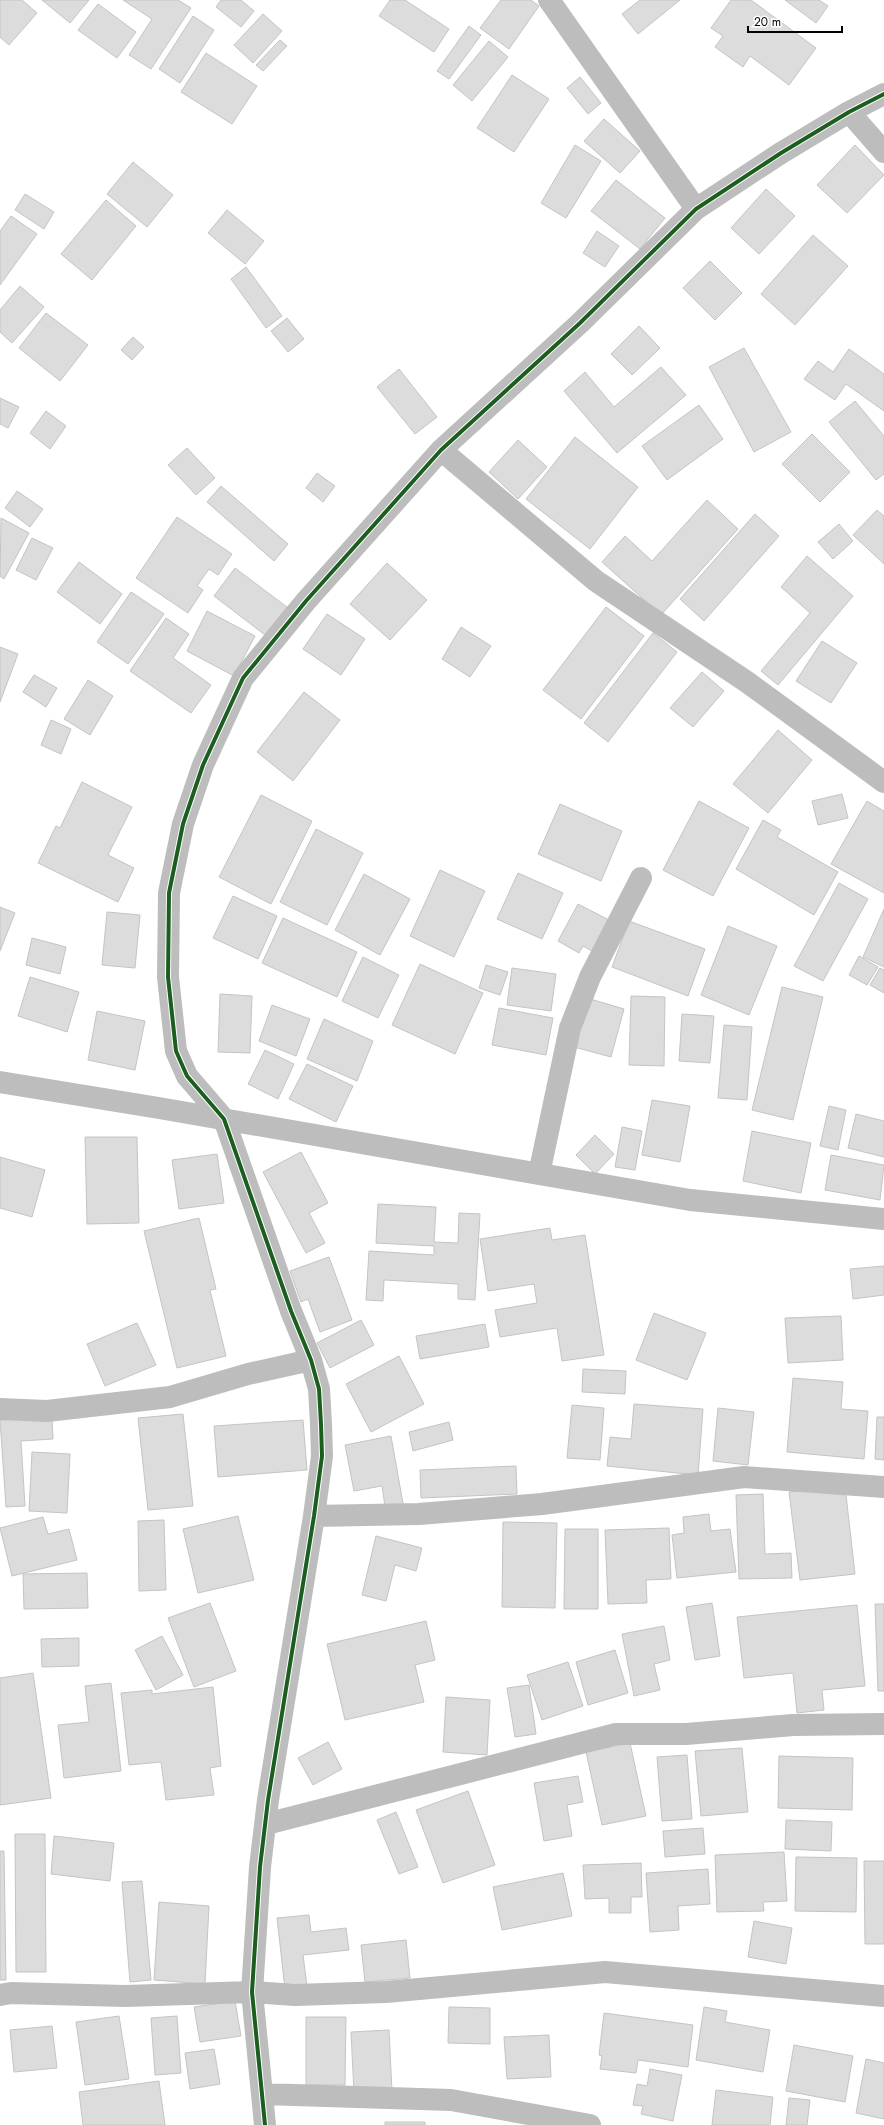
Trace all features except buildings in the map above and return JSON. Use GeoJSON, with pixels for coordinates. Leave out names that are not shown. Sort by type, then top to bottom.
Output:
{"type":"FeatureCollection","features":[{"type":"Feature","properties":{"kind":"street"},"geometry":{"type":"LineString","coordinates":[[549,0],[696,209]]}},
{"type":"Feature","properties":{"kind":"street"},"geometry":{"type":"LineString","coordinates":[[265,2125],[252,1992],[260,1867],[322,1456],[319,1389],[311,1360],[291,1311],[224,1119],[187,1076],[176,1051],[168,977],[169,893],[183,824],[203,765],[243,678],[312,595],[441,450],[580,323],[696,209],[781,153],[849,112],[884,94]]}},
{"type":"Feature","properties":{"kind":"street"},"geometry":{"type":"LineString","coordinates":[[849,112],[884,152]]}},
{"type":"Feature","properties":{"kind":"street"},"geometry":{"type":"LineString","coordinates":[[441,450],[596,581],[747,682],[884,782]]}},
{"type":"Feature","properties":{"kind":"street"},"geometry":{"type":"LineString","coordinates":[[539,1174],[570,1028],[590,977],[641,878]]}},
{"type":"Feature","properties":{"kind":"street"},"geometry":{"type":"LineString","coordinates":[[0,1082],[224,1119],[690,1200],[884,1218]]}},
{"type":"Feature","properties":{"kind":"street"},"geometry":{"type":"LineString","coordinates":[[0,1409],[47,1411],[170,1397],[248,1374],[311,1360]]}},
{"type":"Feature","properties":{"kind":"street"},"geometry":{"type":"LineString","coordinates":[[314,1516],[419,1514],[542,1504],[744,1477],[884,1487]]}},
{"type":"Feature","properties":{"kind":"street"},"geometry":{"type":"LineString","coordinates":[[266,1824],[616,1734],[686,1734],[793,1724],[884,1724]]}},
{"type":"Feature","properties":{"kind":"street"},"geometry":{"type":"LineString","coordinates":[[0,1995],[11,1993],[125,1996],[252,1992],[295,1995],[386,1992],[605,1972],[884,1996]]}},
{"type":"Feature","properties":{"kind":"street"},"geometry":{"type":"LineString","coordinates":[[263,2094],[451,2100],[590,2125]]}},
{"type":"Feature","properties":{"kind":"cycle path"},"geometry":{"type":"LineString","coordinates":[[265,2125],[252,1992],[260,1867],[268,1800],[314,1516],[322,1456],[319,1389],[311,1360],[291,1311],[224,1119],[187,1076],[176,1051],[168,977],[169,893],[183,824],[203,765],[243,678],[306,601],[441,450],[580,323],[696,209],[781,153],[849,112],[884,94]]}}]}
